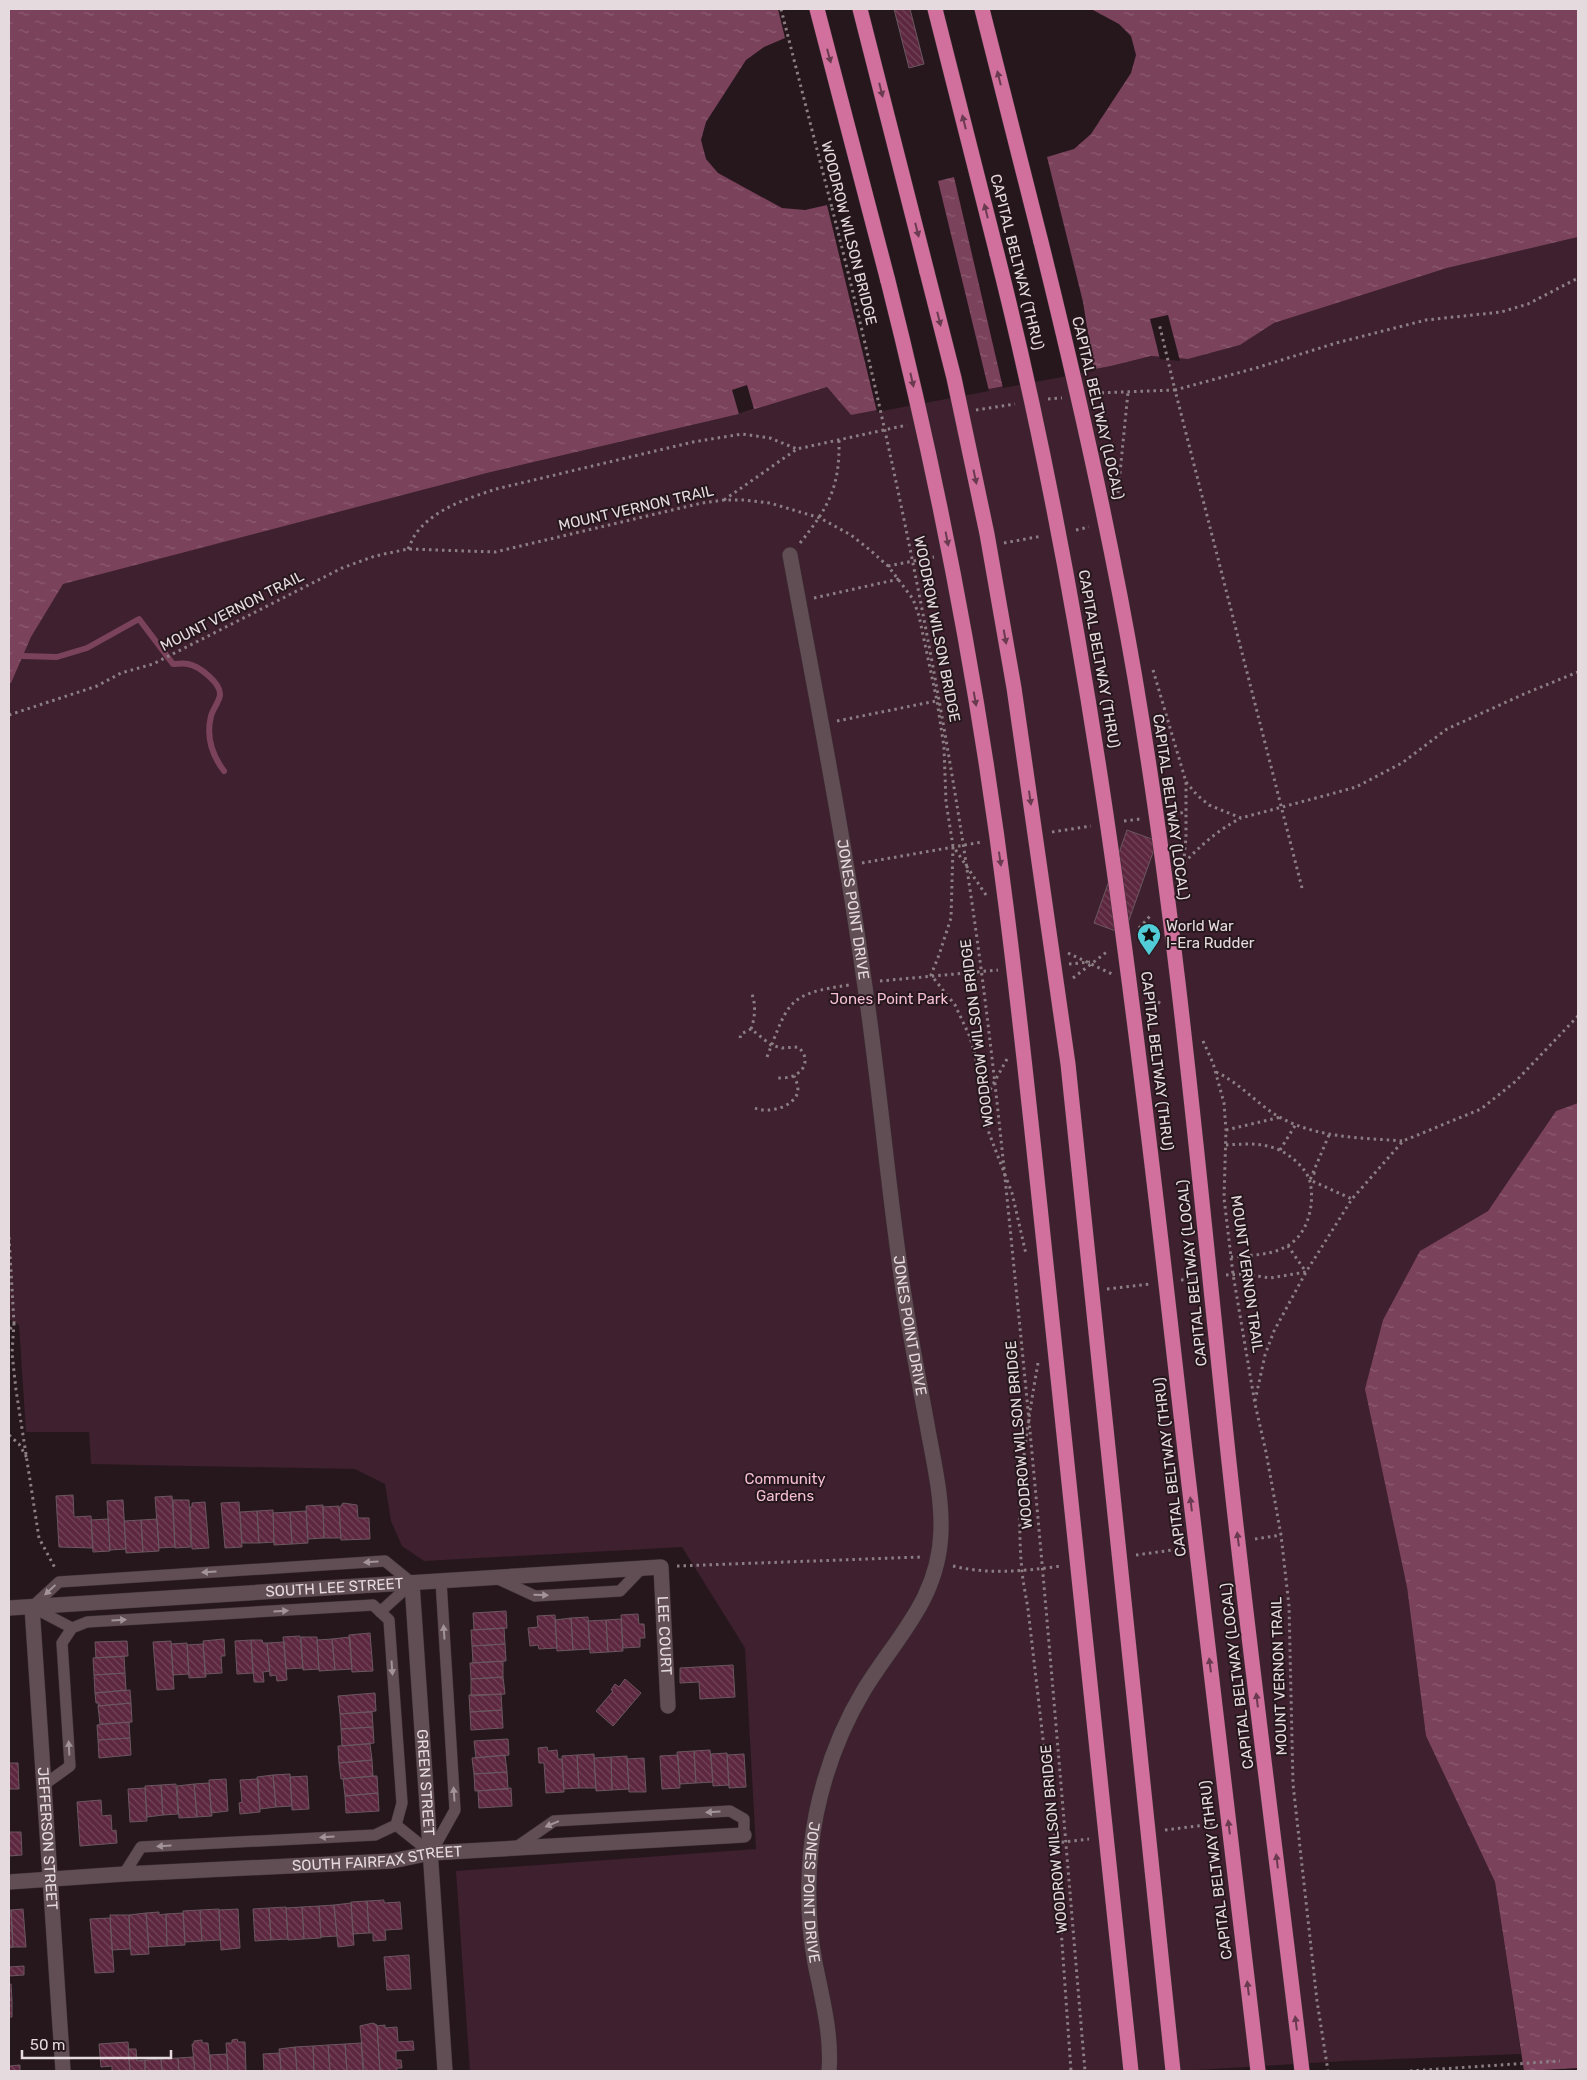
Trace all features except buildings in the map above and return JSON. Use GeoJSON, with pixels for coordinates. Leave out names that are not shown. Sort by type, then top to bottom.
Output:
{"type":"FeatureCollection","features":[{"type":"Feature","properties":{"kind":"highway"},"geometry":{"type":"LineString","coordinates":[[817,9],[888,281],[923,425],[947,540],[981,733],[1006,904],[1026,1075],[1131,2071]]}},
{"type":"Feature","properties":{"kind":"highway"},"geometry":{"type":"LineString","coordinates":[[860,9],[954,378],[987,534],[1014,688],[1068,1064],[1173,2071]]}},
{"type":"Feature","properties":{"kind":"highway","name":"CAPITAL BELTWAY (THRU)"},"geometry":{"type":"LineString","coordinates":[[935,9],[1032,396],[1057,519],[1093,724],[1141,1064],[1258,2071]]}},
{"type":"Feature","properties":{"kind":"highway","name":"CAPITAL BELTWAY (LOCAL)"},"geometry":{"type":"LineString","coordinates":[[982,9],[1067,347],[1099,493],[1135,678],[1161,856],[1187,1062],[1229,1458],[1302,2071]]}},
{"type":"Feature","properties":{"kind":"street","name":"JONES POINT DRIVE"},"geometry":{"type":"LineString","coordinates":[[790,555],[847,866],[865,982],[899,1262],[939,1498],[941,1534],[937,1560],[925,1598],[873,1676],[845,1726],[826,1776],[816,1815],[810,1858],[809,1906],[815,1961],[825,2005],[829,2071]]}},
{"type":"Feature","properties":{"kind":"street","name":"SOUTH LEE STREET"},"geometry":{"type":"LineString","coordinates":[[9,1608],[661,1567]]}},
{"type":"Feature","properties":{"kind":"street","name":"LEE COURT"},"geometry":{"type":"LineString","coordinates":[[661,1567],[668,1706]]}},
{"type":"Feature","properties":{"kind":"street","name":"GREEN STREET"},"geometry":{"type":"LineString","coordinates":[[412,1583],[445,2071]]}},
{"type":"Feature","properties":{"kind":"street","name":"JEFFERSON STREET"},"geometry":{"type":"LineString","coordinates":[[32,1607],[63,2071]]}},
{"type":"Feature","properties":{"kind":"street","name":"SOUTH FAIRFAX STREET"},"geometry":{"type":"LineString","coordinates":[[9,1882],[124,1874],[392,1861],[430,1853],[744,1835]]}},
{"type":"Feature","properties":{"kind":"lane"},"geometry":{"type":"LineString","coordinates":[[72,1628],[32,1607],[59,1582],[385,1561],[412,1583],[380,1612]]}},
{"type":"Feature","properties":{"kind":"lane"},"geometry":{"type":"LineString","coordinates":[[496,1578],[535,1596],[620,1591],[642,1568]]}},
{"type":"Feature","properties":{"kind":"lane"},"geometry":{"type":"LineString","coordinates":[[396,1825],[430,1853],[455,1810],[441,1581]]}},
{"type":"Feature","properties":{"kind":"lane"},"geometry":{"type":"LineString","coordinates":[[45,1784],[70,1766],[62,1643],[72,1628],[86,1622],[373,1605],[389,1620],[402,1803],[396,1825],[375,1835],[142,1847],[124,1874]]}},
{"type":"Feature","properties":{"kind":"lane"},"geometry":{"type":"LineString","coordinates":[[514,1848],[554,1821],[730,1811],[744,1819],[744,1835]]}},
{"type":"Feature","properties":{"kind":"path","name":"WOODROW WILSON BRIDGE"},"geometry":{"type":"LineString","coordinates":[[781,9],[853,290],[906,524],[943,718],[972,904],[994,1069],[1035,1480],[1085,2071]]}},
{"type":"Feature","properties":{"kind":"path"},"geometry":{"type":"LineString","coordinates":[[1087,394],[1175,390],[1256,368],[1336,343],[1426,320],[1501,312],[1528,304],[1578,278]]}},
{"type":"Feature","properties":{"kind":"path"},"geometry":{"type":"LineString","coordinates":[[1159,323],[1302,888]]}},
{"type":"Feature","properties":{"kind":"path"},"geometry":{"type":"LineString","coordinates":[[1040,400],[1068,397]]}},
{"type":"Feature","properties":{"kind":"path"},"geometry":{"type":"LineString","coordinates":[[974,411],[1022,403]]}},
{"type":"Feature","properties":{"kind":"path"},"geometry":{"type":"LineString","coordinates":[[724,500],[797,449],[916,423]]}},
{"type":"Feature","properties":{"kind":"path"},"geometry":{"type":"LineString","coordinates":[[408,549],[417,532],[435,516],[468,498],[496,489],[694,442],[742,434],[770,438],[797,449]]}},
{"type":"Feature","properties":{"kind":"path"},"geometry":{"type":"LineString","coordinates":[[790,555],[820,518],[831,495],[840,466],[839,440]]}},
{"type":"Feature","properties":{"kind":"path","name":"MOUNT VERNON TRAIL"},"geometry":{"type":"LineString","coordinates":[[9,715],[97,686],[121,674],[153,664],[342,568],[375,556],[408,549],[495,552],[702,503],[724,500],[770,502],[820,518],[850,535],[888,566],[913,599],[919,616],[937,701],[944,747],[946,802],[953,846],[992,902]]}},
{"type":"Feature","properties":{"kind":"path"},"geometry":{"type":"LineString","coordinates":[[799,602],[899,579]]}},
{"type":"Feature","properties":{"kind":"path"},"geometry":{"type":"LineString","coordinates":[[1184,864],[1204,841],[1224,826],[1241,818],[1356,787],[1402,763],[1447,729],[1578,672]]}},
{"type":"Feature","properties":{"kind":"path"},"geometry":{"type":"LineString","coordinates":[[822,725],[937,701]]}},
{"type":"Feature","properties":{"kind":"path"},"geometry":{"type":"LineString","coordinates":[[1186,782],[1196,795],[1209,805],[1241,818]]}},
{"type":"Feature","properties":{"kind":"path"},"geometry":{"type":"LineString","coordinates":[[1168,815],[1187,812]]}},
{"type":"Feature","properties":{"kind":"path"},"geometry":{"type":"LineString","coordinates":[[1119,822],[1148,818]]}},
{"type":"Feature","properties":{"kind":"path"},"geometry":{"type":"LineString","coordinates":[[1050,832],[1099,825]]}},
{"type":"Feature","properties":{"kind":"path"},"geometry":{"type":"LineString","coordinates":[[847,866],[992,840]]}},
{"type":"Feature","properties":{"kind":"path"},"geometry":{"type":"LineString","coordinates":[[931,975],[951,918],[953,846]]}},
{"type":"Feature","properties":{"kind":"path"},"geometry":{"type":"LineString","coordinates":[[1066,952],[1091,962],[1116,977]]}},
{"type":"Feature","properties":{"kind":"path"},"geometry":{"type":"LineString","coordinates":[[1063,965],[1091,962]]}},
{"type":"Feature","properties":{"kind":"path"},"geometry":{"type":"LineString","coordinates":[[767,1057],[784,1013],[794,1000],[820,989],[865,982],[1006,969]]}},
{"type":"Feature","properties":{"kind":"path"},"geometry":{"type":"LineString","coordinates":[[931,975],[955,1005],[970,1037],[986,1097]]}},
{"type":"Feature","properties":{"kind":"path"},"geometry":{"type":"LineString","coordinates":[[1142,991],[1170,1010]]}},
{"type":"Feature","properties":{"kind":"path"},"geometry":{"type":"LineString","coordinates":[[740,1038],[741,1034],[751,1028],[754,1015],[754,999],[752,994]]}},
{"type":"Feature","properties":{"kind":"path"},"geometry":{"type":"LineString","coordinates":[[1254,1404],[1265,1355],[1274,1331],[1306,1272],[1352,1199],[1403,1141],[1481,1109],[1516,1081],[1578,1016]]}},
{"type":"Feature","properties":{"kind":"path"},"geometry":{"type":"LineString","coordinates":[[751,1028],[771,1045],[782,1048],[798,1047],[804,1052],[805,1066],[794,1076],[776,1078]]}},
{"type":"Feature","properties":{"kind":"path","name":"MOUNT VERNON TRAIL"},"geometry":{"type":"LineString","coordinates":[[1199,1036],[1208,1050],[1224,1103],[1226,1130],[1224,1198],[1231,1257],[1254,1404],[1266,1452],[1281,1536],[1289,1606],[1293,1784],[1317,2001],[1328,2071]]}},
{"type":"Feature","properties":{"kind":"path"},"geometry":{"type":"LineString","coordinates":[[1216,1072],[1227,1077],[1246,1094],[1281,1117],[1296,1124],[1329,1134],[1403,1141]]}},
{"type":"Feature","properties":{"kind":"path"},"geometry":{"type":"LineString","coordinates":[[755,1108],[758,1110],[774,1109],[784,1106],[794,1099],[798,1092],[794,1076]]}},
{"type":"Feature","properties":{"kind":"path"},"geometry":{"type":"LineString","coordinates":[[1226,1130],[1281,1117]]}},
{"type":"Feature","properties":{"kind":"path"},"geometry":{"type":"LineString","coordinates":[[1280,1150],[1296,1124]]}},
{"type":"Feature","properties":{"kind":"path"},"geometry":{"type":"LineString","coordinates":[[1231,1257],[1265,1254],[1288,1246],[1302,1233],[1309,1218],[1312,1203],[1310,1180],[1329,1134]]}},
{"type":"Feature","properties":{"kind":"path"},"geometry":{"type":"LineString","coordinates":[[1226,1145],[1257,1144],[1280,1150],[1301,1167],[1310,1180],[1352,1199]]}},
{"type":"Feature","properties":{"kind":"path"},"geometry":{"type":"LineString","coordinates":[[1313,1173],[1319,1174]]}},
{"type":"Feature","properties":{"kind":"path"},"geometry":{"type":"LineString","coordinates":[[9,1237],[14,1323],[12,1353],[16,1390],[39,1538],[55,1568]]}},
{"type":"Feature","properties":{"kind":"path"},"geometry":{"type":"LineString","coordinates":[[1288,1246],[1306,1272]]}},
{"type":"Feature","properties":{"kind":"path"},"geometry":{"type":"LineString","coordinates":[[9,1331],[14,1323]]}},
{"type":"Feature","properties":{"kind":"path"},"geometry":{"type":"LineString","coordinates":[[9,1435],[19,1444],[28,1461]]}},
{"type":"Feature","properties":{"kind":"path"},"geometry":{"type":"LineString","coordinates":[[1253,1539],[1281,1536]]}},
{"type":"Feature","properties":{"kind":"path"},"geometry":{"type":"LineString","coordinates":[[1133,1556],[1188,1548]]}},
{"type":"Feature","properties":{"kind":"path"},"geometry":{"type":"LineString","coordinates":[[661,1567],[924,1557],[977,1572],[1022,1571],[1068,1565]]}},
{"type":"Feature","properties":{"kind":"path"},"geometry":{"type":"LineString","coordinates":[[1163,1830],[1220,1823]]}},
{"type":"Feature","properties":{"kind":"path"},"geometry":{"type":"LineString","coordinates":[[1055,1843],[1094,1838]]}},
{"type":"Feature","properties":{"kind":"path"},"geometry":{"type":"LineString","coordinates":[[1410,2071],[1560,2061]]}},
{"type":"Feature","properties":{"kind":"green space","name":"Jones Point Park"},"geometry":{"type":"Polygon","coordinates":[[[1578,237],[1578,1103],[1556,1111],[1488,1211],[1420,1251],[1407,1587],[1426,1736],[1495,1882],[1521,2054],[1345,2061],[1180,2071],[470,2071],[456,1871],[756,1849],[745,1648],[682,1547],[424,1561],[402,1546],[391,1521],[385,1484],[355,1469],[91,1464],[89,1432],[26,1432],[19,1325],[9,1319],[9,683],[31,637],[62,584],[487,473],[739,414],[827,387],[851,415],[1111,366],[1151,356],[1188,359],[1240,345],[1274,323],[1447,268],[1578,237]]]}},
{"type":"Feature","properties":{"kind":"water"},"geometry":{"type":"Polygon","coordinates":[[[9,9],[1578,9],[1578,237],[1447,268],[1274,323],[1240,345],[1188,359],[1151,356],[1111,366],[851,415],[827,387],[739,414],[487,473],[63,584],[31,637],[11,683],[9,683],[9,9]]]}},
{"type":"Feature","properties":{"kind":"water"},"geometry":{"type":"Polygon","coordinates":[[[1578,1103],[1578,2068],[1524,2071],[1495,1882],[1426,1736],[1407,1587],[1365,1389],[1383,1320],[1420,1251],[1488,1211],[1556,1111],[1578,1103]]]}},
{"type":"Feature","properties":{"kind":"pier"},"geometry":{"type":"Polygon","coordinates":[[[778,9],[895,9],[896,12],[911,9],[1091,9],[1119,24],[1131,36],[1136,55],[1131,73],[1091,134],[1074,149],[1047,157],[1083,302],[1094,371],[1003,388],[954,177],[938,181],[989,391],[877,412],[827,205],[805,210],[782,208],[718,173],[706,159],[701,140],[706,122],[746,60],[764,47],[785,38],[778,9]]]}},
{"type":"Feature","properties":{"kind":"pier"},"geometry":{"type":"Polygon","coordinates":[[[1168,315],[1180,361],[1160,359],[1150,319],[1168,315]]]}},
{"type":"Feature","properties":{"kind":"pier"},"geometry":{"type":"Polygon","coordinates":[[[747,385],[754,409],[739,414],[732,390],[747,385]]]}},
{"type":"Feature","properties":{"kind":"waterway"},"geometry":{"type":"LineString","coordinates":[[22,656],[57,657],[87,648],[139,619],[173,664],[193,665],[217,685],[220,695],[211,716],[209,731],[213,752],[224,771]]}},
{"type":"Feature","properties":{"kind":"place","name":"World War I-Era Rudder"},"geometry":{"type":"Point","coordinates":[1149,956]}},
{"type":"Feature","properties":{"kind":"park label","name":"Community Gardens"},"geometry":{"type":"Point","coordinates":[785,1488]}}]}
